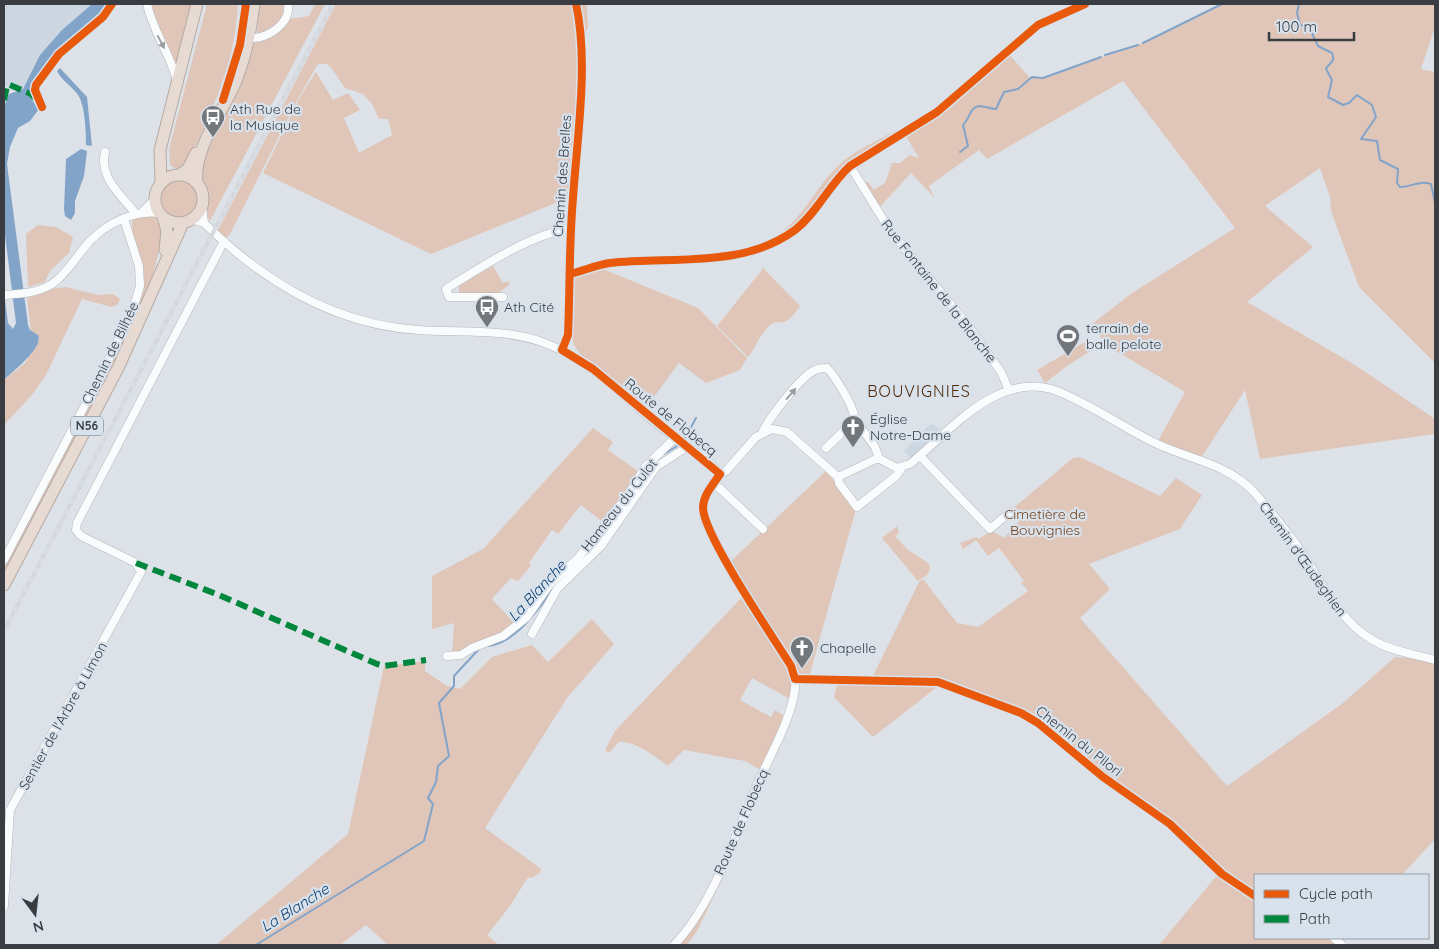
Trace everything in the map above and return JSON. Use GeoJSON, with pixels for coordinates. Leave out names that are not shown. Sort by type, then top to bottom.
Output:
{"type":"FeatureCollection","features":[{"type":"Feature","properties":{"kind":"highway"},"geometry":{"type":"LineString","coordinates":[[154,200],[161,182],[160,150],[196,4]]}},
{"type":"Feature","properties":{"kind":"highway"},"geometry":{"type":"LineString","coordinates":[[197,183],[189,177],[177,175],[166,167],[164,150],[202,4]]}},
{"type":"Feature","properties":{"kind":"highway"},"geometry":{"type":"LineString","coordinates":[[161,182],[177,175],[190,165],[230,81],[240,45],[246,4]]}},
{"type":"Feature","properties":{"kind":"highway"},"geometry":{"type":"LineString","coordinates":[[202,207],[203,197],[197,183],[199,158],[235,84],[250,38],[254,4]]}},
{"type":"Feature","properties":{"kind":"highway","name":"N56"},"geometry":{"type":"LineString","coordinates":[[154,200],[161,215],[167,238],[163,264]]}},
{"type":"Feature","properties":{"kind":"highway","name":"N56"},"geometry":{"type":"LineString","coordinates":[[4,585],[118,368],[163,264],[185,222],[198,213],[202,207]]}},
{"type":"Feature","properties":{"kind":"highway"},"geometry":{"type":"LineString","coordinates":[[161,215],[172,222],[185,222]]}},
{"type":"Feature","properties":{"kind":"street"},"geometry":{"type":"LineString","coordinates":[[147,4],[151,24],[172,64],[177,80]]}},
{"type":"Feature","properties":{"kind":"street"},"geometry":{"type":"LineString","coordinates":[[250,38],[264,36],[277,28],[286,19],[289,10],[288,4]]}},
{"type":"Feature","properties":{"kind":"street","name":"Chemin des Brelles"},"geometry":{"type":"LineString","coordinates":[[562,350],[568,335],[571,228],[580,95],[580,28],[576,4]]}},
{"type":"Feature","properties":{"kind":"street"},"geometry":{"type":"LineString","coordinates":[[570,274],[605,264],[728,256],[766,245],[799,226],[850,166],[941,109],[1038,26],[1085,4]]}},
{"type":"Feature","properties":{"kind":"street"},"geometry":{"type":"LineString","coordinates":[[105,152],[103,164],[111,185],[139,213],[161,215]]}},
{"type":"Feature","properties":{"kind":"street","name":"Rue Fontaine de la Blanche"},"geometry":{"type":"LineString","coordinates":[[850,166],[891,232],[967,324],[1001,372],[1009,390]]}},
{"type":"Feature","properties":{"kind":"street"},"geometry":{"type":"LineString","coordinates":[[4,296],[44,288],[61,276],[97,235],[124,219],[139,213],[154,200]]}},
{"type":"Feature","properties":{"kind":"street"},"geometry":{"type":"LineString","coordinates":[[185,222],[194,220],[204,223],[202,207]]}},
{"type":"Feature","properties":{"kind":"street","name":"Chemin de Bilhée"},"geometry":{"type":"LineString","coordinates":[[4,560],[107,363],[135,302],[140,286],[139,266],[124,219]]}},
{"type":"Feature","properties":{"kind":"street","name":"Route de Flobecq"},"geometry":{"type":"LineString","coordinates":[[204,223],[267,277],[322,306],[355,319],[411,330],[520,336],[562,350],[593,370],[720,474],[704,499],[704,518],[733,572],[791,666],[795,679],[795,688],[786,718],[720,869],[700,909],[674,945]]}},
{"type":"Feature","properties":{"kind":"street"},"geometry":{"type":"LineString","coordinates":[[503,297],[449,297],[446,289],[496,258],[556,231],[571,228]]}},
{"type":"Feature","properties":{"kind":"street","name":"Sentier de l'Arbre à Limon"},"geometry":{"type":"LineString","coordinates":[[4,906],[10,810],[139,579],[141,569],[136,563],[81,536],[76,530],[77,523],[224,241]]}},
{"type":"Feature","properties":{"kind":"street"},"geometry":{"type":"LineString","coordinates":[[720,474],[726,471],[762,433],[771,416],[808,374],[817,369],[827,368],[832,373],[854,414],[855,420],[875,447],[879,458],[897,468],[902,468]]}},
{"type":"Feature","properties":{"kind":"street","name":"Chemin d'Œudeghien"},"geometry":{"type":"LineString","coordinates":[[838,477],[839,483],[857,507],[896,476],[902,468],[920,456],[989,399],[1009,390],[1031,386],[1055,390],[1155,443],[1214,465],[1233,476],[1252,490],[1283,527],[1341,612],[1360,632],[1372,640],[1395,650],[1435,660]]}},
{"type":"Feature","properties":{"kind":"street"},"geometry":{"type":"LineString","coordinates":[[826,448],[855,420]]}},
{"type":"Feature","properties":{"kind":"street"},"geometry":{"type":"LineString","coordinates":[[762,433],[772,429],[787,432],[838,477],[879,458]]}},
{"type":"Feature","properties":{"kind":"street"},"geometry":{"type":"LineString","coordinates":[[532,634],[557,589],[601,546],[656,467],[681,443]]}},
{"type":"Feature","properties":{"kind":"street","name":"Hameau du Culot"},"geometry":{"type":"LineString","coordinates":[[448,656],[461,655],[472,648],[503,636],[527,617],[550,584],[589,544],[628,495],[645,467],[681,443]]}},
{"type":"Feature","properties":{"kind":"street"},"geometry":{"type":"LineString","coordinates":[[920,456],[990,529],[1010,512]]}},
{"type":"Feature","properties":{"kind":"street"},"geometry":{"type":"LineString","coordinates":[[714,483],[763,529]]}},
{"type":"Feature","properties":{"kind":"street","name":"Chemin du Pilori"},"geometry":{"type":"LineString","coordinates":[[795,679],[938,682],[1021,713],[1038,723],[1103,778],[1170,824],[1216,869],[1254,895]]}},
{"type":"Feature","properties":{"kind":"shaded area"},"geometry":{"type":"Polygon","coordinates":[[[4,4],[92,4],[62,30],[40,55],[23,89],[12,85],[4,86],[4,4]]]}},
{"type":"Feature","properties":{"kind":"shaded area"},"geometry":{"type":"Polygon","coordinates":[[[931,423],[943,432],[911,458],[904,451],[931,423]]]}},
{"type":"Feature","properties":{"kind":"green space"},"geometry":{"type":"Polygon","coordinates":[[[151,4],[191,4],[176,65],[159,31],[151,4]]]}},
{"type":"Feature","properties":{"kind":"green space"},"geometry":{"type":"Polygon","coordinates":[[[207,4],[238,4],[234,41],[209,117],[192,152],[183,164],[176,169],[170,165],[169,149],[207,4]]]}},
{"type":"Feature","properties":{"kind":"green space"},"geometry":{"type":"Polygon","coordinates":[[[260,4],[286,4],[283,15],[277,25],[268,31],[257,34],[260,4]]]}},
{"type":"Feature","properties":{"kind":"green space"},"geometry":{"type":"Polygon","coordinates":[[[315,4],[325,4],[210,221],[207,216],[209,196],[201,175],[204,156],[242,79],[255,41],[264,38],[290,19],[309,16],[315,4]]]}},
{"type":"Feature","properties":{"kind":"green space"},"geometry":{"type":"Polygon","coordinates":[[[336,4],[587,4],[588,27],[580,44],[578,61],[578,94],[570,197],[431,254],[263,173],[301,95],[316,72],[333,100],[348,93],[360,110],[344,118],[359,153],[392,135],[388,119],[379,119],[372,104],[363,94],[345,88],[330,66],[318,64],[300,95],[230,234],[226,238],[218,230],[336,4]]]}},
{"type":"Feature","properties":{"kind":"green space"},"geometry":{"type":"Polygon","coordinates":[[[1222,4],[1435,4],[1435,27],[1421,69],[1435,72],[1435,363],[1359,287],[1331,211],[1330,197],[1320,168],[1265,206],[1313,247],[1247,302],[1355,365],[1435,419],[1435,434],[1260,459],[1245,390],[1201,458],[1162,443],[1159,439],[1185,392],[1106,345],[1092,324],[1132,293],[1235,228],[1123,81],[987,159],[979,150],[929,186],[934,197],[911,173],[878,209],[862,184],[868,182],[874,190],[885,183],[892,163],[900,163],[910,155],[919,158],[904,133],[927,119],[1007,52],[1030,78],[1043,78],[1138,45],[1222,4]]]}},
{"type":"Feature","properties":{"kind":"green space"},"geometry":{"type":"Polygon","coordinates":[[[897,130],[902,133],[849,164],[804,218],[768,241],[780,233],[799,215],[844,160],[858,150],[897,130]]]}},
{"type":"Feature","properties":{"kind":"green space"},"geometry":{"type":"Polygon","coordinates":[[[179,180],[186,181],[192,186],[197,192],[197,206],[192,212],[186,217],[179,218],[172,217],[166,212],[161,206],[160,199],[161,192],[166,186],[172,181],[179,180]]]}},
{"type":"Feature","properties":{"kind":"green space"},"geometry":{"type":"Polygon","coordinates":[[[141,216],[153,216],[162,228],[159,252],[144,302],[122,350],[4,573],[4,565],[71,435],[143,284],[132,224],[133,219],[141,216]]]}},
{"type":"Feature","properties":{"kind":"green space"},"geometry":{"type":"Polygon","coordinates":[[[38,225],[56,227],[73,237],[69,253],[50,271],[45,282],[28,287],[26,234],[38,225]]]}},
{"type":"Feature","properties":{"kind":"green space"},"geometry":{"type":"Polygon","coordinates":[[[493,266],[503,283],[509,281],[509,285],[497,294],[459,293],[459,285],[493,266]]]}},
{"type":"Feature","properties":{"kind":"green space"},"geometry":{"type":"Polygon","coordinates":[[[598,267],[698,308],[747,358],[740,370],[706,383],[679,363],[645,409],[582,357],[574,345],[571,332],[574,277],[598,267]]]}},
{"type":"Feature","properties":{"kind":"green space"},"geometry":{"type":"Polygon","coordinates":[[[762,267],[800,306],[787,321],[774,322],[770,325],[748,357],[717,326],[762,270],[762,267]]]}},
{"type":"Feature","properties":{"kind":"green space"},"geometry":{"type":"Polygon","coordinates":[[[66,287],[98,295],[113,294],[120,299],[118,304],[112,307],[82,299],[46,375],[32,395],[4,425],[4,380],[25,363],[39,341],[39,338],[31,331],[27,298],[55,288],[66,287]]]}},
{"type":"Feature","properties":{"kind":"green space","name":"terrain de balle pelote"},"geometry":{"type":"Polygon","coordinates":[[[1090,339],[1095,348],[1045,383],[1037,370],[1090,339]]]}},
{"type":"Feature","properties":{"kind":"green space"},"geometry":{"type":"Polygon","coordinates":[[[593,428],[613,442],[608,450],[639,472],[629,491],[604,523],[581,505],[558,534],[552,530],[529,563],[531,566],[518,581],[511,578],[492,599],[516,625],[509,631],[461,653],[452,654],[454,623],[432,629],[432,576],[483,549],[593,428]]]}},
{"type":"Feature","properties":{"kind":"green space","name":"Cimetière de Bouvignies"},"geometry":{"type":"Polygon","coordinates":[[[1080,457],[1160,496],[1176,478],[1202,495],[1180,529],[1089,564],[1110,589],[1080,618],[1227,786],[1343,703],[1395,657],[1435,660],[1435,839],[1403,874],[1254,874],[1254,896],[1245,891],[1190,843],[1032,719],[943,683],[871,680],[919,582],[923,579],[957,623],[978,627],[1028,591],[1021,583],[1024,581],[999,548],[988,556],[976,540],[963,549],[960,543],[977,537],[978,539],[992,531],[1004,538],[1020,520],[1011,510],[1073,458],[1080,457]]]}},
{"type":"Feature","properties":{"kind":"green space"},"geometry":{"type":"Polygon","coordinates":[[[826,471],[856,509],[809,677],[799,674],[730,562],[826,471]]]}},
{"type":"Feature","properties":{"kind":"green space"},"geometry":{"type":"Polygon","coordinates":[[[897,526],[899,533],[895,536],[907,549],[928,563],[930,568],[928,574],[918,581],[882,538],[897,526]]]}},
{"type":"Feature","properties":{"kind":"green space"},"geometry":{"type":"Polygon","coordinates":[[[744,595],[791,673],[793,688],[790,699],[752,678],[740,700],[771,717],[775,710],[783,715],[781,725],[783,726],[761,770],[745,761],[684,750],[668,766],[645,750],[625,742],[619,742],[609,753],[605,750],[615,731],[744,595]]]}},
{"type":"Feature","properties":{"kind":"green space"},"geometry":{"type":"Polygon","coordinates":[[[592,619],[614,644],[567,698],[485,828],[541,869],[540,873],[531,878],[528,877],[510,906],[487,935],[499,945],[388,945],[366,925],[340,945],[216,945],[348,834],[384,666],[425,661],[425,671],[447,686],[460,689],[492,657],[532,645],[548,662],[592,619]]]}},
{"type":"Feature","properties":{"kind":"green space"},"geometry":{"type":"Polygon","coordinates":[[[838,681],[941,684],[873,737],[834,697],[838,681]]]}},
{"type":"Feature","properties":{"kind":"green space"},"geometry":{"type":"Polygon","coordinates":[[[723,869],[726,871],[697,931],[687,945],[677,945],[723,869]]]}},
{"type":"Feature","properties":{"kind":"green space"},"geometry":{"type":"Polygon","coordinates":[[[1219,873],[1254,897],[1254,939],[1332,939],[1341,945],[1159,945],[1219,873]]]}},
{"type":"Feature","properties":{"kind":"water"},"geometry":{"type":"Polygon","coordinates":[[[92,4],[109,4],[103,12],[56,53],[31,90],[32,100],[39,109],[30,121],[18,128],[10,147],[7,164],[28,325],[30,330],[38,335],[39,340],[32,353],[4,380],[4,292],[8,323],[13,329],[16,323],[4,227],[5,104],[9,94],[23,89],[40,55],[62,30],[92,4]]]}},
{"type":"Feature","properties":{"kind":"water"},"geometry":{"type":"Polygon","coordinates":[[[60,68],[87,97],[92,146],[86,145],[85,118],[80,99],[57,71],[60,68]]]}},
{"type":"Feature","properties":{"kind":"water"},"geometry":{"type":"Polygon","coordinates":[[[81,149],[87,151],[84,176],[75,201],[75,213],[71,220],[65,216],[64,210],[66,159],[81,149]]]}},
{"type":"Feature","properties":{"kind":"waterway"},"geometry":{"type":"LineString","coordinates":[[1143,43],[1222,4]]}},
{"type":"Feature","properties":{"kind":"waterway"},"geometry":{"type":"LineString","coordinates":[[1299,4],[1297,13],[1300,25],[1309,27],[1318,46],[1332,53],[1333,56],[1333,61],[1326,69],[1332,80],[1328,97],[1343,105],[1349,103],[1357,95],[1372,105],[1376,117],[1361,139],[1377,141],[1380,160],[1398,169],[1397,183],[1400,187],[1419,183],[1431,184],[1435,203]]}},
{"type":"Feature","properties":{"kind":"waterway"},"geometry":{"type":"LineString","coordinates":[[1105,55],[1138,45]]}},
{"type":"Feature","properties":{"kind":"waterway"},"geometry":{"type":"LineString","coordinates":[[960,152],[968,146],[963,125],[976,107],[996,109],[1004,92],[1018,89],[1032,77],[1043,78],[1101,57]]}},
{"type":"Feature","properties":{"kind":"waterway","name":"La Blanche"},"geometry":{"type":"LineString","coordinates":[[684,440],[696,418]]}},
{"type":"Feature","properties":{"kind":"waterway","name":"La Blanche"},"geometry":{"type":"LineString","coordinates":[[664,454],[677,446]]}},
{"type":"Feature","properties":{"kind":"waterway","name":"La Blanche"},"geometry":{"type":"LineString","coordinates":[[639,485],[645,474]]}},
{"type":"Feature","properties":{"kind":"waterway","name":"La Blanche"},"geometry":{"type":"LineString","coordinates":[[601,540],[611,523]]}},
{"type":"Feature","properties":{"kind":"waterway","name":"La Blanche"},"geometry":{"type":"LineString","coordinates":[[488,646],[507,639],[516,633],[531,618],[551,592]]}},
{"type":"Feature","properties":{"kind":"waterway","name":"La Blanche"},"geometry":{"type":"LineString","coordinates":[[256,945],[424,841],[433,804],[428,798],[436,782],[438,766],[449,756],[439,703],[454,686],[454,676],[479,649]]}},
{"type":"Feature","properties":{"kind":"railway"},"geometry":{"type":"LineString","coordinates":[[4,631],[333,4]]}},
{"type":"Feature","properties":{"kind":"marked path"},"geometry":{"type":"LineString","coordinates":[[10,85],[31,94],[37,100]]}},
{"type":"Feature","properties":{"kind":"marked path"},"geometry":{"type":"LineString","coordinates":[[4,100],[7,86]]}},
{"type":"Feature","properties":{"kind":"marked path"},"geometry":{"type":"LineString","coordinates":[[136,563],[219,595],[377,664],[384,666],[426,660]]}},
{"type":"Feature","properties":{"kind":"cycle path"},"geometry":{"type":"LineString","coordinates":[[42,107],[35,90],[36,85],[59,54],[103,17],[112,4]]}},
{"type":"Feature","properties":{"kind":"cycle path"},"geometry":{"type":"LineString","coordinates":[[223,100],[240,45],[246,4]]}},
{"type":"Feature","properties":{"kind":"cycle path"},"geometry":{"type":"LineString","coordinates":[[576,4],[582,50],[581,100],[570,249],[568,335],[562,350],[593,369],[720,474],[703,503],[706,522],[727,563],[791,666],[795,679],[938,682],[1021,713],[1038,723],[1103,777],[1170,824],[1222,874],[1254,895]]}},
{"type":"Feature","properties":{"kind":"cycle path"},"geometry":{"type":"LineString","coordinates":[[570,274],[610,263],[729,256],[752,251],[774,242],[803,223],[850,166],[937,112],[1038,25],[1085,4]]}},
{"type":"Feature","properties":{"kind":"place","name":"Ath Rue de la Musique"},"geometry":{"type":"Point","coordinates":[213,138]}},
{"type":"Feature","properties":{"kind":"place","name":"Ath Cité"},"geometry":{"type":"Point","coordinates":[487,328]}},
{"type":"Feature","properties":{"kind":"place","name":"terrain de balle pelote"},"geometry":{"type":"Point","coordinates":[1068,357]}},
{"type":"Feature","properties":{"kind":"place","name":"Église Notre-Dame"},"geometry":{"type":"Point","coordinates":[853,448]}},
{"type":"Feature","properties":{"kind":"place","name":"Chapelle"},"geometry":{"type":"Point","coordinates":[802,669]}},
{"type":"Feature","properties":{"kind":"district","name":"BOUVIGNIES"},"geometry":{"type":"Point","coordinates":[919,391]}}]}
